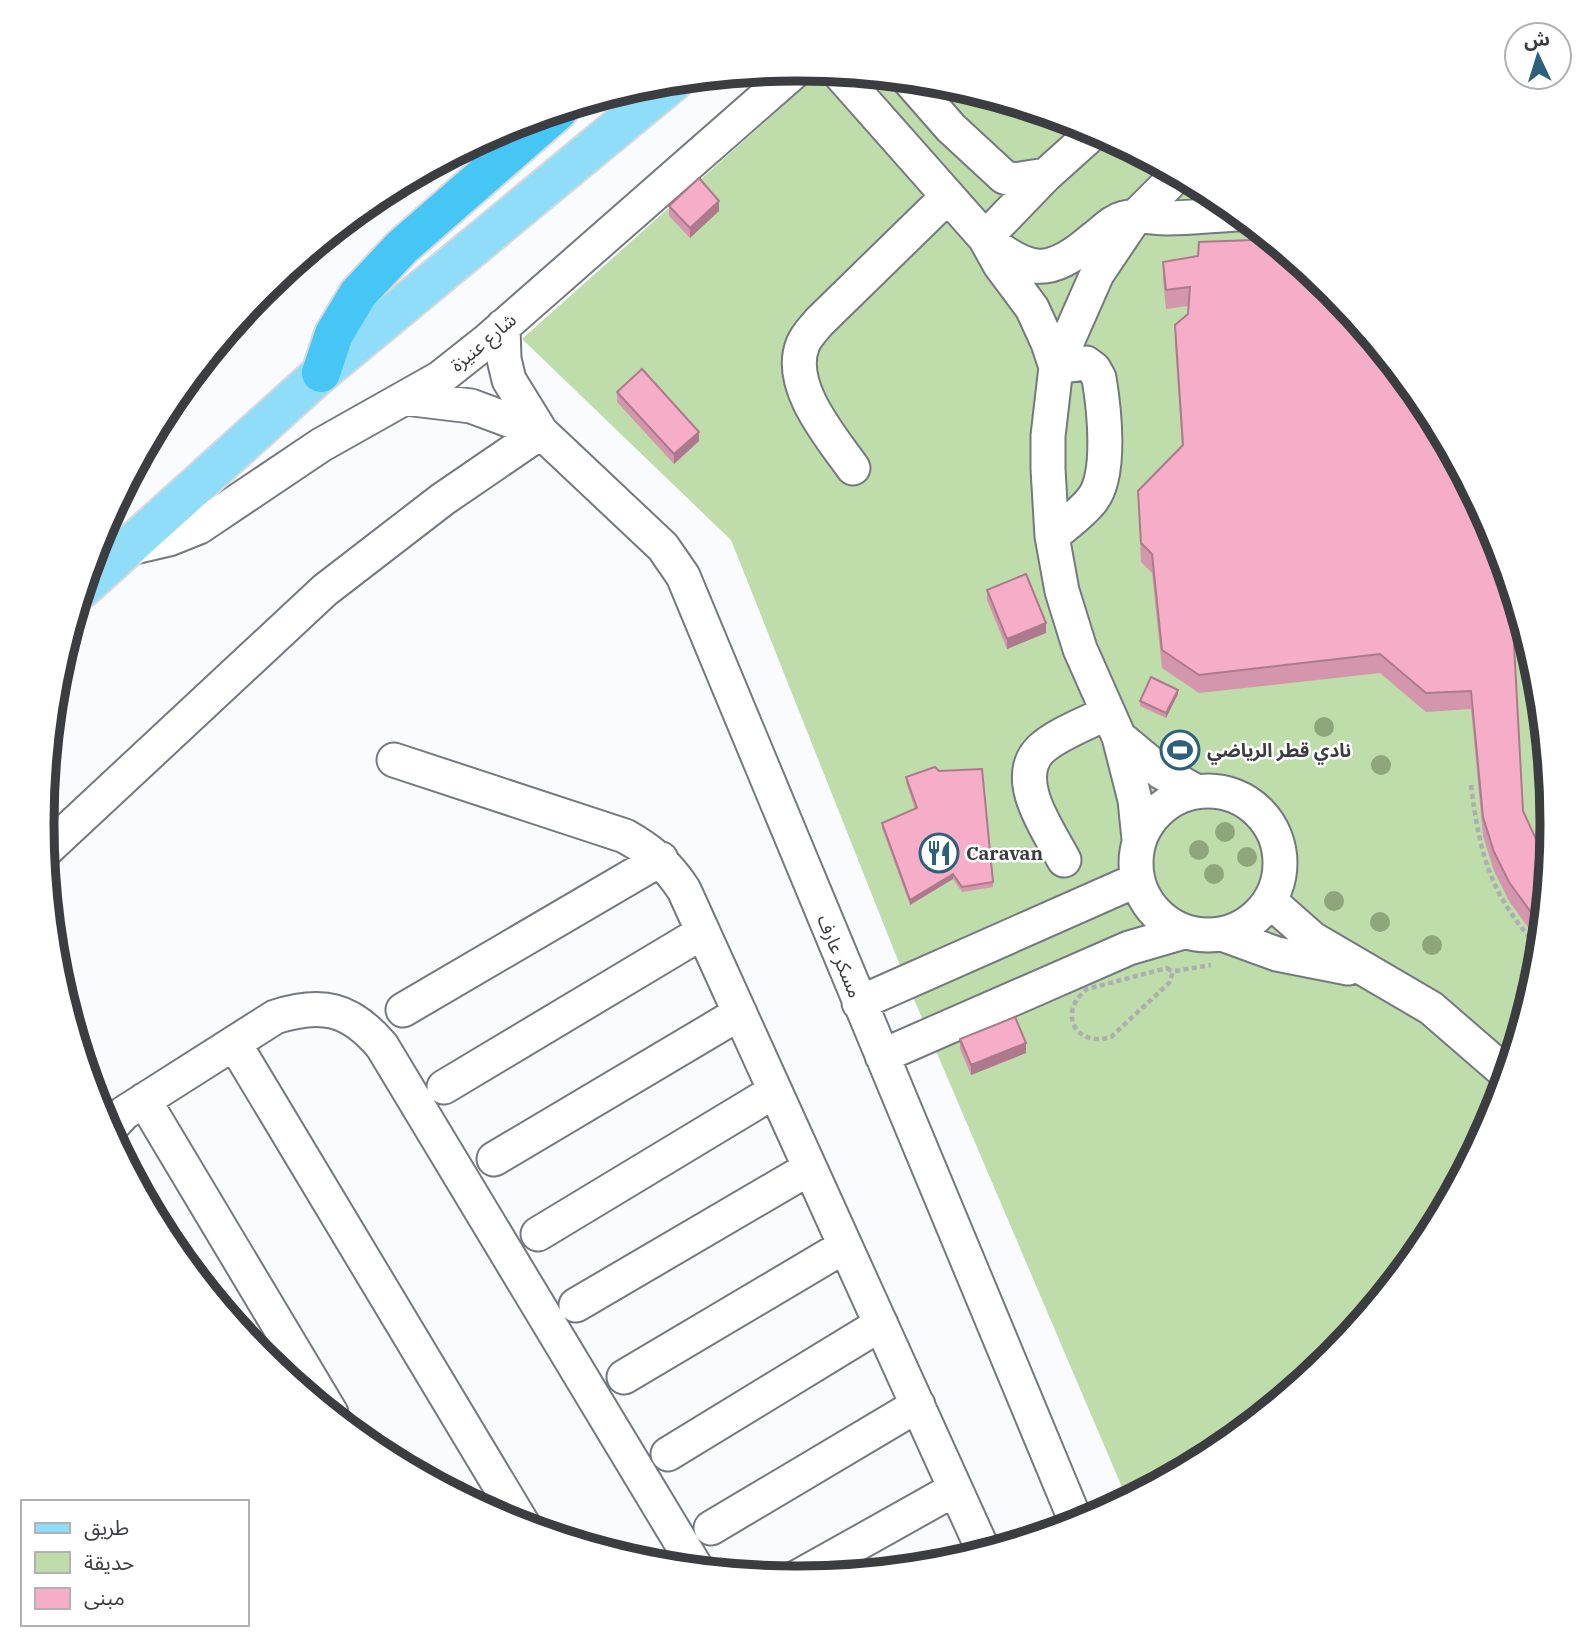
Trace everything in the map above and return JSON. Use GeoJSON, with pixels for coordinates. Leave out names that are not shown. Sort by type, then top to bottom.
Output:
{"type":"FeatureCollection","features":[{"type":"Feature","properties":{"kind":"highway"},"geometry":{"type":"LineString","coordinates":[[321,373],[334,334],[358,294],[402,247],[540,127]]}},
{"type":"Feature","properties":{"kind":"main road","name":"شارع عنيزة"},"geometry":{"type":"LineString","coordinates":[[98,575],[321,373],[658,94]]}},
{"type":"Feature","properties":{"kind":"street","name":"شارع عنيزة"},"geometry":{"type":"LineString","coordinates":[[126,549],[169,539],[199,527],[321,445],[440,378],[783,81]]}},
{"type":"Feature","properties":{"kind":"street"},"geometry":{"type":"LineString","coordinates":[[847,82],[985,238],[1004,253],[1034,267],[1053,265],[1076,254],[1118,220],[1136,216],[1170,218],[1213,208]]}},
{"type":"Feature","properties":{"kind":"street"},"geometry":{"type":"LineString","coordinates":[[919,91],[951,128],[1004,177],[1014,180],[1046,175]]}},
{"type":"Feature","properties":{"kind":"street"},"geometry":{"type":"LineString","coordinates":[[985,238],[1046,175],[1086,139]]}},
{"type":"Feature","properties":{"kind":"street"},"geometry":{"type":"LineString","coordinates":[[1139,839],[1135,800],[1113,725],[1080,649],[1062,591],[1052,536],[1048,436],[1055,367],[1097,274],[1136,216],[1170,182]]}},
{"type":"Feature","properties":{"kind":"street"},"geometry":{"type":"LineString","coordinates":[[853,468],[813,411],[799,370],[803,344],[819,321],[948,196]]}},
{"type":"Feature","properties":{"kind":"street"},"geometry":{"type":"LineString","coordinates":[[985,238],[1000,265],[1032,308],[1048,343],[1055,367]]}},
{"type":"Feature","properties":{"kind":"street","name":"مسكر عارف"},"geometry":{"type":"LineString","coordinates":[[503,326],[504,359],[509,380],[541,432],[663,547],[683,576],[1072,1514]]}},
{"type":"Feature","properties":{"kind":"street"},"geometry":{"type":"LineString","coordinates":[[1052,536],[1094,498],[1102,482],[1105,465],[1099,378],[1086,363],[1055,367]]}},
{"type":"Feature","properties":{"kind":"street","name":"مسكر عارف"},"geometry":{"type":"LineString","coordinates":[[405,398],[471,406],[541,432]]}},
{"type":"Feature","properties":{"kind":"street"},"geometry":{"type":"LineString","coordinates":[[55,842],[325,590],[443,499],[541,432]]}},
{"type":"Feature","properties":{"kind":"street"},"geometry":{"type":"LineString","coordinates":[[1113,725],[1161,772],[1197,792]]}},
{"type":"Feature","properties":{"kind":"street"},"geometry":{"type":"LineString","coordinates":[[1064,860],[1032,797],[1028,783],[1029,770],[1040,750],[1113,725]]}},
{"type":"Feature","properties":{"kind":"street"},"geometry":{"type":"LineString","coordinates":[[394,760],[625,836],[661,859],[684,890],[980,1543]]}},
{"type":"Feature","properties":{"kind":"street"},"geometry":{"type":"LineString","coordinates":[[1218,791],[1237,797],[1255,808],[1269,823],[1281,862],[1278,882],[1270,901],[1257,916],[1241,927],[1223,934],[1184,932],[1159,917],[1146,900],[1137,880],[1136,853],[1139,839],[1148,822],[1161,808],[1178,797],[1197,792],[1218,791]]}},
{"type":"Feature","properties":{"kind":"street"},"geometry":{"type":"LineString","coordinates":[[403,1010],[661,859]]}},
{"type":"Feature","properties":{"kind":"street"},"geometry":{"type":"LineString","coordinates":[[859,1003],[1137,880]]}},
{"type":"Feature","properties":{"kind":"street"},"geometry":{"type":"LineString","coordinates":[[1270,901],[1312,939],[1431,1008],[1498,1066]]}},
{"type":"Feature","properties":{"kind":"street"},"geometry":{"type":"LineString","coordinates":[[444,1087],[703,932]]}},
{"type":"Feature","properties":{"kind":"street"},"geometry":{"type":"LineString","coordinates":[[882,1056],[1129,948],[1184,932]]}},
{"type":"Feature","properties":{"kind":"street"},"geometry":{"type":"LineString","coordinates":[[1223,934],[1289,957],[1364,970]]}},
{"type":"Feature","properties":{"kind":"street"},"geometry":{"type":"LineString","coordinates":[[116,1120],[124,1112],[275,1017],[298,1010],[322,1009],[346,1015],[367,1028],[382,1046],[691,1558]]}},
{"type":"Feature","properties":{"kind":"street"},"geometry":{"type":"LineString","coordinates":[[494,1159],[740,1013]]}},
{"type":"Feature","properties":{"kind":"street"},"geometry":{"type":"LineString","coordinates":[[234,1043],[515,1511]]}},
{"type":"Feature","properties":{"kind":"street"},"geometry":{"type":"LineString","coordinates":[[538,1234],[775,1091]]}},
{"type":"Feature","properties":{"kind":"street"},"geometry":{"type":"LineString","coordinates":[[144,1100],[318,1391]]}},
{"type":"Feature","properties":{"kind":"street"},"geometry":{"type":"LineString","coordinates":[[576,1305],[810,1168]]}},
{"type":"Feature","properties":{"kind":"street"},"geometry":{"type":"LineString","coordinates":[[624,1377],[845,1246]]}},
{"type":"Feature","properties":{"kind":"street"},"geometry":{"type":"LineString","coordinates":[[668,1454],[881,1324]]}},
{"type":"Feature","properties":{"kind":"street"},"geometry":{"type":"LineString","coordinates":[[711,1528],[918,1405]]}},
{"type":"Feature","properties":{"kind":"street"},"geometry":{"type":"LineString","coordinates":[[818,1566],[956,1489]]}},
{"type":"Feature","properties":{"kind":"path"},"geometry":{"type":"LineString","coordinates":[[1471,785],[1480,845],[1489,874],[1502,902],[1530,938]]}},
{"type":"Feature","properties":{"kind":"path"},"geometry":{"type":"LineString","coordinates":[[1167,968],[1173,972],[1170,983],[1111,1037],[1101,1040],[1080,1034],[1071,1016],[1078,996],[1087,989],[1156,969],[1167,968]]}},
{"type":"Feature","properties":{"kind":"green space","name":"نادي قطر الرياضي"},"geometry":{"type":"Polygon","coordinates":[[[810,81],[894,87],[942,95],[1036,120],[1126,157],[1210,206],[1287,265],[1322,298],[1382,366],[1442,456],[1483,539],[1500,585],[1514,631],[1533,727],[1540,824],[1538,872],[1525,968],[1514,1016],[1483,1108],[1463,1152],[1415,1236],[1386,1276],[1322,1349],[1287,1382],[1210,1441],[1168,1467],[1124,1491],[907,983],[731,540],[522,339],[810,81]]]}},
{"type":"Feature","properties":{"kind":"building"},"geometry":{"type":"Polygon","coordinates":[[[699,178],[719,201],[690,228],[669,206],[699,178]]]}},
{"type":"Feature","properties":{"kind":"building"},"geometry":{"type":"Polygon","coordinates":[[[1252,237],[1322,298],[1386,371],[1440,452],[1483,539],[1513,628],[1523,811],[1539,846],[1533,916],[1509,882],[1494,852],[1483,817],[1471,691],[1426,693],[1380,654],[1199,675],[1162,650],[1152,554],[1141,543],[1138,491],[1183,445],[1175,325],[1188,314],[1190,287],[1166,290],[1163,262],[1198,256],[1199,242],[1252,240],[1252,237]]]}},
{"type":"Feature","properties":{"kind":"building"},"geometry":{"type":"Polygon","coordinates":[[[642,369],[699,432],[674,454],[617,392],[642,369]]]}},
{"type":"Feature","properties":{"kind":"building"},"geometry":{"type":"Polygon","coordinates":[[[1026,574],[1046,623],[1007,639],[987,590],[1026,574]]]}},
{"type":"Feature","properties":{"kind":"building"},"geometry":{"type":"Polygon","coordinates":[[[1151,677],[1178,690],[1166,713],[1140,701],[1151,677]]]}},
{"type":"Feature","properties":{"kind":"building"},"geometry":{"type":"Polygon","coordinates":[[[935,767],[939,771],[982,769],[993,882],[962,887],[953,874],[910,900],[882,823],[917,808],[906,777],[935,767]]]}},
{"type":"Feature","properties":{"kind":"building"},"geometry":{"type":"Polygon","coordinates":[[[1015,1017],[1026,1043],[971,1065],[960,1039],[1015,1017]]]}},
{"type":"Feature","properties":{"kind":"place","name":"نادي قطر الرياضي"},"geometry":{"type":"Point","coordinates":[1180,750]}},
{"type":"Feature","properties":{"kind":"place","name":"Caravan"},"geometry":{"type":"Point","coordinates":[939,853]}}]}
